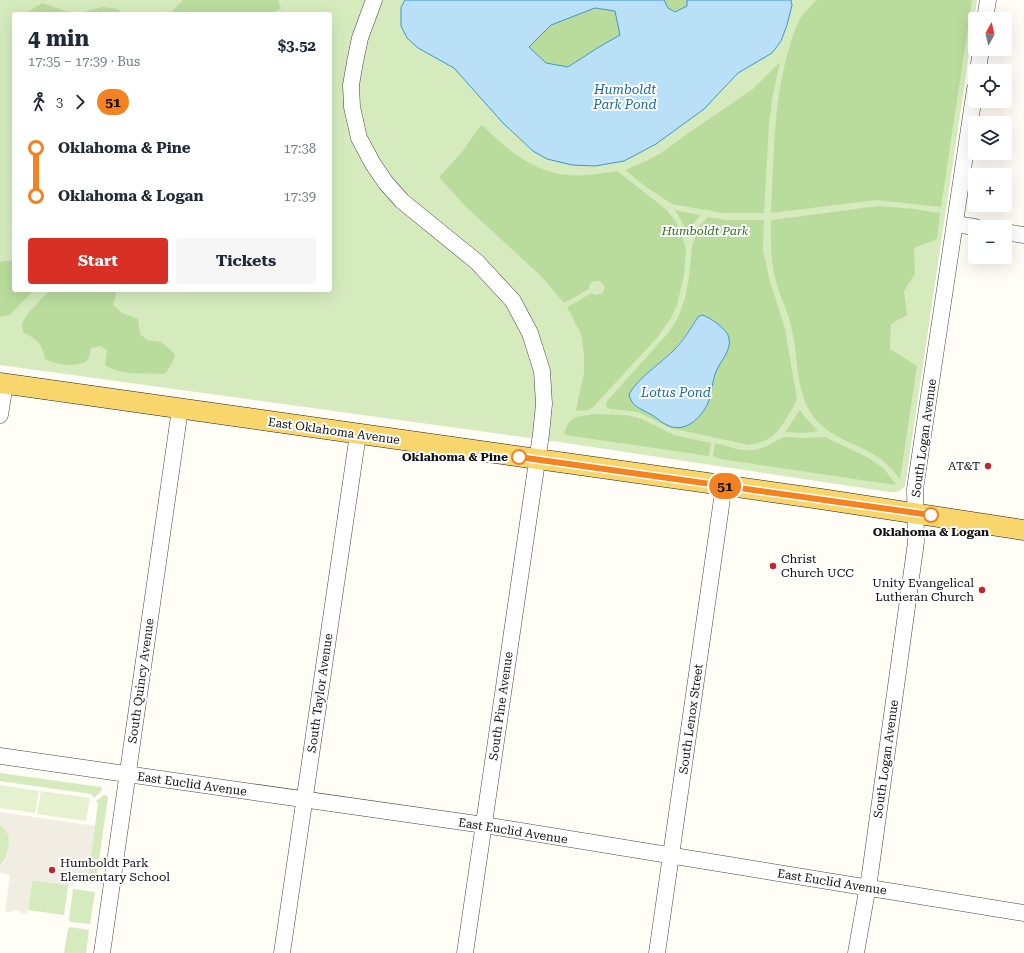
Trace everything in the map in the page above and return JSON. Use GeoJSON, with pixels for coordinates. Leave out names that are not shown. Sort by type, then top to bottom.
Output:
{"type":"FeatureCollection","features":[{"type":"Feature","properties":{"kind":"main road","name":"East Oklahoma Avenue"},"geometry":{"type":"LineString","coordinates":[[2,384],[724,485],[1024,530]]}},
{"type":"Feature","properties":{"kind":"street","name":"South Pine Avenue"},"geometry":{"type":"LineString","coordinates":[[374,0],[360,38],[351,85],[352,107],[360,138],[373,164],[386,183],[402,201],[477,262],[513,301],[530,333],[542,371],[544,404],[538,459],[465,953]]}},
{"type":"Feature","properties":{"kind":"street"},"geometry":{"type":"LineString","coordinates":[[986,12],[988,0]]}},
{"type":"Feature","properties":{"kind":"street","name":"South Logan Avenue"},"geometry":{"type":"LineString","coordinates":[[856,953],[868,888],[916,549],[915,488],[972,108]]}},
{"type":"Feature","properties":{"kind":"street"},"geometry":{"type":"LineString","coordinates":[[955,224],[968,227]]}},
{"type":"Feature","properties":{"kind":"street"},"geometry":{"type":"LineString","coordinates":[[1012,233],[1024,235]]}},
{"type":"Feature","properties":{"kind":"street"},"geometry":{"type":"LineString","coordinates":[[0,415],[2,384]]}},
{"type":"Feature","properties":{"kind":"street","name":"South Quincy Avenue"},"geometry":{"type":"LineString","coordinates":[[102,953],[180,409]]}},
{"type":"Feature","properties":{"kind":"street","name":"South Taylor Avenue"},"geometry":{"type":"LineString","coordinates":[[282,953],[358,434]]}},
{"type":"Feature","properties":{"kind":"street","name":"South Lenox Street"},"geometry":{"type":"LineString","coordinates":[[657,953],[724,485]]}},
{"type":"Feature","properties":{"kind":"street","name":"East Euclid Avenue"},"geometry":{"type":"LineString","coordinates":[[0,756],[484,826],[1024,913]]}},
{"type":"Feature","properties":{"kind":"green space","name":"Humboldt Park"},"geometry":{"type":"Polygon","coordinates":[[[0,0],[977,0],[975,12],[968,12],[969,56],[905,486],[899,491],[890,492],[566,443],[0,365],[0,0]]]}},
{"type":"Feature","properties":{"kind":"green space"},"geometry":{"type":"Polygon","coordinates":[[[183,0],[278,0],[281,8],[275,12],[171,12],[183,0]]]}},
{"type":"Feature","properties":{"kind":"green space"},"geometry":{"type":"Polygon","coordinates":[[[664,0],[687,0],[687,6],[675,12],[668,8],[664,0]]]}},
{"type":"Feature","properties":{"kind":"green space"},"geometry":{"type":"Polygon","coordinates":[[[817,0],[972,0],[970,12],[968,12],[968,27],[941,207],[876,200],[771,213],[775,132],[779,92],[791,40],[797,25],[805,12],[817,0]]]}},
{"type":"Feature","properties":{"kind":"green space"},"geometry":{"type":"Polygon","coordinates":[[[42,3],[69,12],[28,12],[42,3]]]}},
{"type":"Feature","properties":{"kind":"green space"},"geometry":{"type":"Polygon","coordinates":[[[103,7],[117,9],[121,12],[83,12],[103,7]]]}},
{"type":"Feature","properties":{"kind":"green space"},"geometry":{"type":"Polygon","coordinates":[[[595,8],[615,11],[620,35],[568,67],[546,63],[529,47],[551,25],[595,8]]]}},
{"type":"Feature","properties":{"kind":"green space"},"geometry":{"type":"Polygon","coordinates":[[[780,62],[773,94],[769,124],[764,213],[723,213],[672,204],[646,187],[625,170],[661,153],[753,89],[780,62]]]}},
{"type":"Feature","properties":{"kind":"green space"},"geometry":{"type":"Polygon","coordinates":[[[481,125],[512,152],[532,165],[543,169],[555,173],[580,176],[617,171],[667,210],[676,222],[682,236],[686,249],[684,275],[677,305],[671,318],[657,338],[593,407],[588,410],[576,410],[584,373],[584,354],[581,334],[567,307],[592,293],[595,295],[602,294],[605,287],[600,281],[594,281],[591,283],[589,289],[564,303],[542,277],[465,206],[440,178],[440,176],[462,152],[481,125]]]}},
{"type":"Feature","properties":{"kind":"green space"},"geometry":{"type":"Polygon","coordinates":[[[879,206],[940,213],[937,239],[914,248],[915,274],[904,291],[907,315],[891,324],[890,349],[917,366],[900,479],[880,458],[824,428],[818,422],[805,402],[799,379],[791,324],[778,287],[772,258],[771,220],[879,206]]]}},
{"type":"Feature","properties":{"kind":"green space"},"geometry":{"type":"Polygon","coordinates":[[[675,210],[700,215],[693,224],[688,236],[683,224],[675,210]]]}},
{"type":"Feature","properties":{"kind":"green space"},"geometry":{"type":"Polygon","coordinates":[[[708,217],[726,220],[764,220],[763,250],[769,278],[785,329],[797,399],[779,429],[767,440],[756,444],[749,445],[670,428],[638,412],[607,408],[606,404],[608,400],[669,332],[678,318],[685,298],[692,247],[698,227],[708,217]],[[698,317],[675,349],[650,370],[635,406],[668,426],[709,402],[715,373],[727,351],[698,317]]]}},
{"type":"Feature","properties":{"kind":"green space"},"geometry":{"type":"Polygon","coordinates":[[[12,260],[12,292],[32,292],[10,315],[0,317],[0,262],[12,260]]]}},
{"type":"Feature","properties":{"kind":"green space"},"geometry":{"type":"Polygon","coordinates":[[[48,292],[116,292],[113,305],[122,313],[138,319],[140,334],[147,340],[161,342],[175,354],[170,367],[164,374],[133,373],[112,369],[105,365],[107,350],[100,346],[91,348],[86,362],[81,364],[66,365],[55,363],[45,359],[38,342],[23,332],[22,323],[29,312],[48,292]]]}},
{"type":"Feature","properties":{"kind":"green space"},"geometry":{"type":"Polygon","coordinates":[[[800,410],[818,431],[804,433],[785,432],[800,410]]]}},
{"type":"Feature","properties":{"kind":"green space"},"geometry":{"type":"Polygon","coordinates":[[[594,414],[626,415],[635,417],[674,435],[711,443],[709,456],[564,434],[569,423],[575,418],[594,414]]]}},
{"type":"Feature","properties":{"kind":"green space"},"geometry":{"type":"Polygon","coordinates":[[[784,437],[825,437],[869,458],[884,469],[895,485],[721,459],[713,456],[715,443],[738,449],[755,450],[784,437]]]}},
{"type":"Feature","properties":{"kind":"green space"},"geometry":{"type":"Polygon","coordinates":[[[0,773],[101,787],[102,790],[94,798],[91,794],[0,781],[0,773]]]}},
{"type":"Feature","properties":{"kind":"green space"},"geometry":{"type":"Polygon","coordinates":[[[0,785],[39,791],[35,813],[0,808],[0,785]]]}},
{"type":"Feature","properties":{"kind":"green space"},"geometry":{"type":"Polygon","coordinates":[[[41,791],[90,798],[86,821],[37,814],[41,791]]]}},
{"type":"Feature","properties":{"kind":"green space"},"geometry":{"type":"Polygon","coordinates":[[[104,795],[108,797],[96,881],[94,883],[87,882],[98,804],[96,801],[104,795]]]}},
{"type":"Feature","properties":{"kind":"green space"},"geometry":{"type":"Polygon","coordinates":[[[0,824],[9,836],[9,849],[6,857],[0,865],[0,824]]]}},
{"type":"Feature","properties":{"kind":"green space"},"geometry":{"type":"Polygon","coordinates":[[[32,880],[68,885],[64,915],[28,910],[32,880]]]}},
{"type":"Feature","properties":{"kind":"green space"},"geometry":{"type":"Polygon","coordinates":[[[73,889],[95,892],[90,924],[71,922],[69,920],[73,889]]]}},
{"type":"Feature","properties":{"kind":"green space"},"geometry":{"type":"Polygon","coordinates":[[[70,927],[89,930],[86,953],[64,953],[68,929],[70,927]]]}},
{"type":"Feature","properties":{"kind":"shaded area"},"geometry":{"type":"Polygon","coordinates":[[[0,812],[95,826],[87,882],[74,880],[73,886],[32,880],[27,914],[21,913],[21,911],[5,911],[10,875],[0,873],[0,865],[5,861],[10,839],[0,824],[0,812]]]}},
{"type":"Feature","properties":{"kind":"water","name":"Humboldt Park Pond"},"geometry":{"type":"Polygon","coordinates":[[[405,0],[664,0],[668,8],[675,12],[687,6],[687,0],[791,0],[792,5],[781,41],[772,53],[738,73],[704,109],[656,144],[624,161],[595,166],[572,165],[547,159],[533,151],[503,123],[454,68],[418,48],[407,38],[401,26],[401,7],[405,0]],[[595,8],[551,25],[529,47],[546,63],[568,67],[620,35],[615,11],[595,8]]]}},
{"type":"Feature","properties":{"kind":"water","name":"Lotus Pond"},"geometry":{"type":"Polygon","coordinates":[[[702,315],[714,321],[725,331],[729,338],[729,347],[715,374],[709,400],[705,409],[692,423],[686,426],[674,427],[665,424],[635,405],[629,394],[644,376],[677,346],[698,317],[702,315]]]}},
{"type":"Feature","properties":{"kind":"bus line","name":"51"},"geometry":{"type":"LineString","coordinates":[[519,457],[931,515]]}},
{"type":"Feature","properties":{"kind":"place","name":"Oklahoma & Pine"},"geometry":{"type":"Point","coordinates":[519,457]}},
{"type":"Feature","properties":{"kind":"place","name":"AT&T"},"geometry":{"type":"Point","coordinates":[988,466]}},
{"type":"Feature","properties":{"kind":"place","name":"Oklahoma & Logan"},"geometry":{"type":"Point","coordinates":[931,515]}},
{"type":"Feature","properties":{"kind":"place","name":"Christ Church UCC"},"geometry":{"type":"Point","coordinates":[773,566]}},
{"type":"Feature","properties":{"kind":"place","name":"Unity Evangelical Lutheran Church"},"geometry":{"type":"Point","coordinates":[982,590]}},
{"type":"Feature","properties":{"kind":"place","name":"Humboldt Park Elementary School"},"geometry":{"type":"Point","coordinates":[52,870]}}]}
